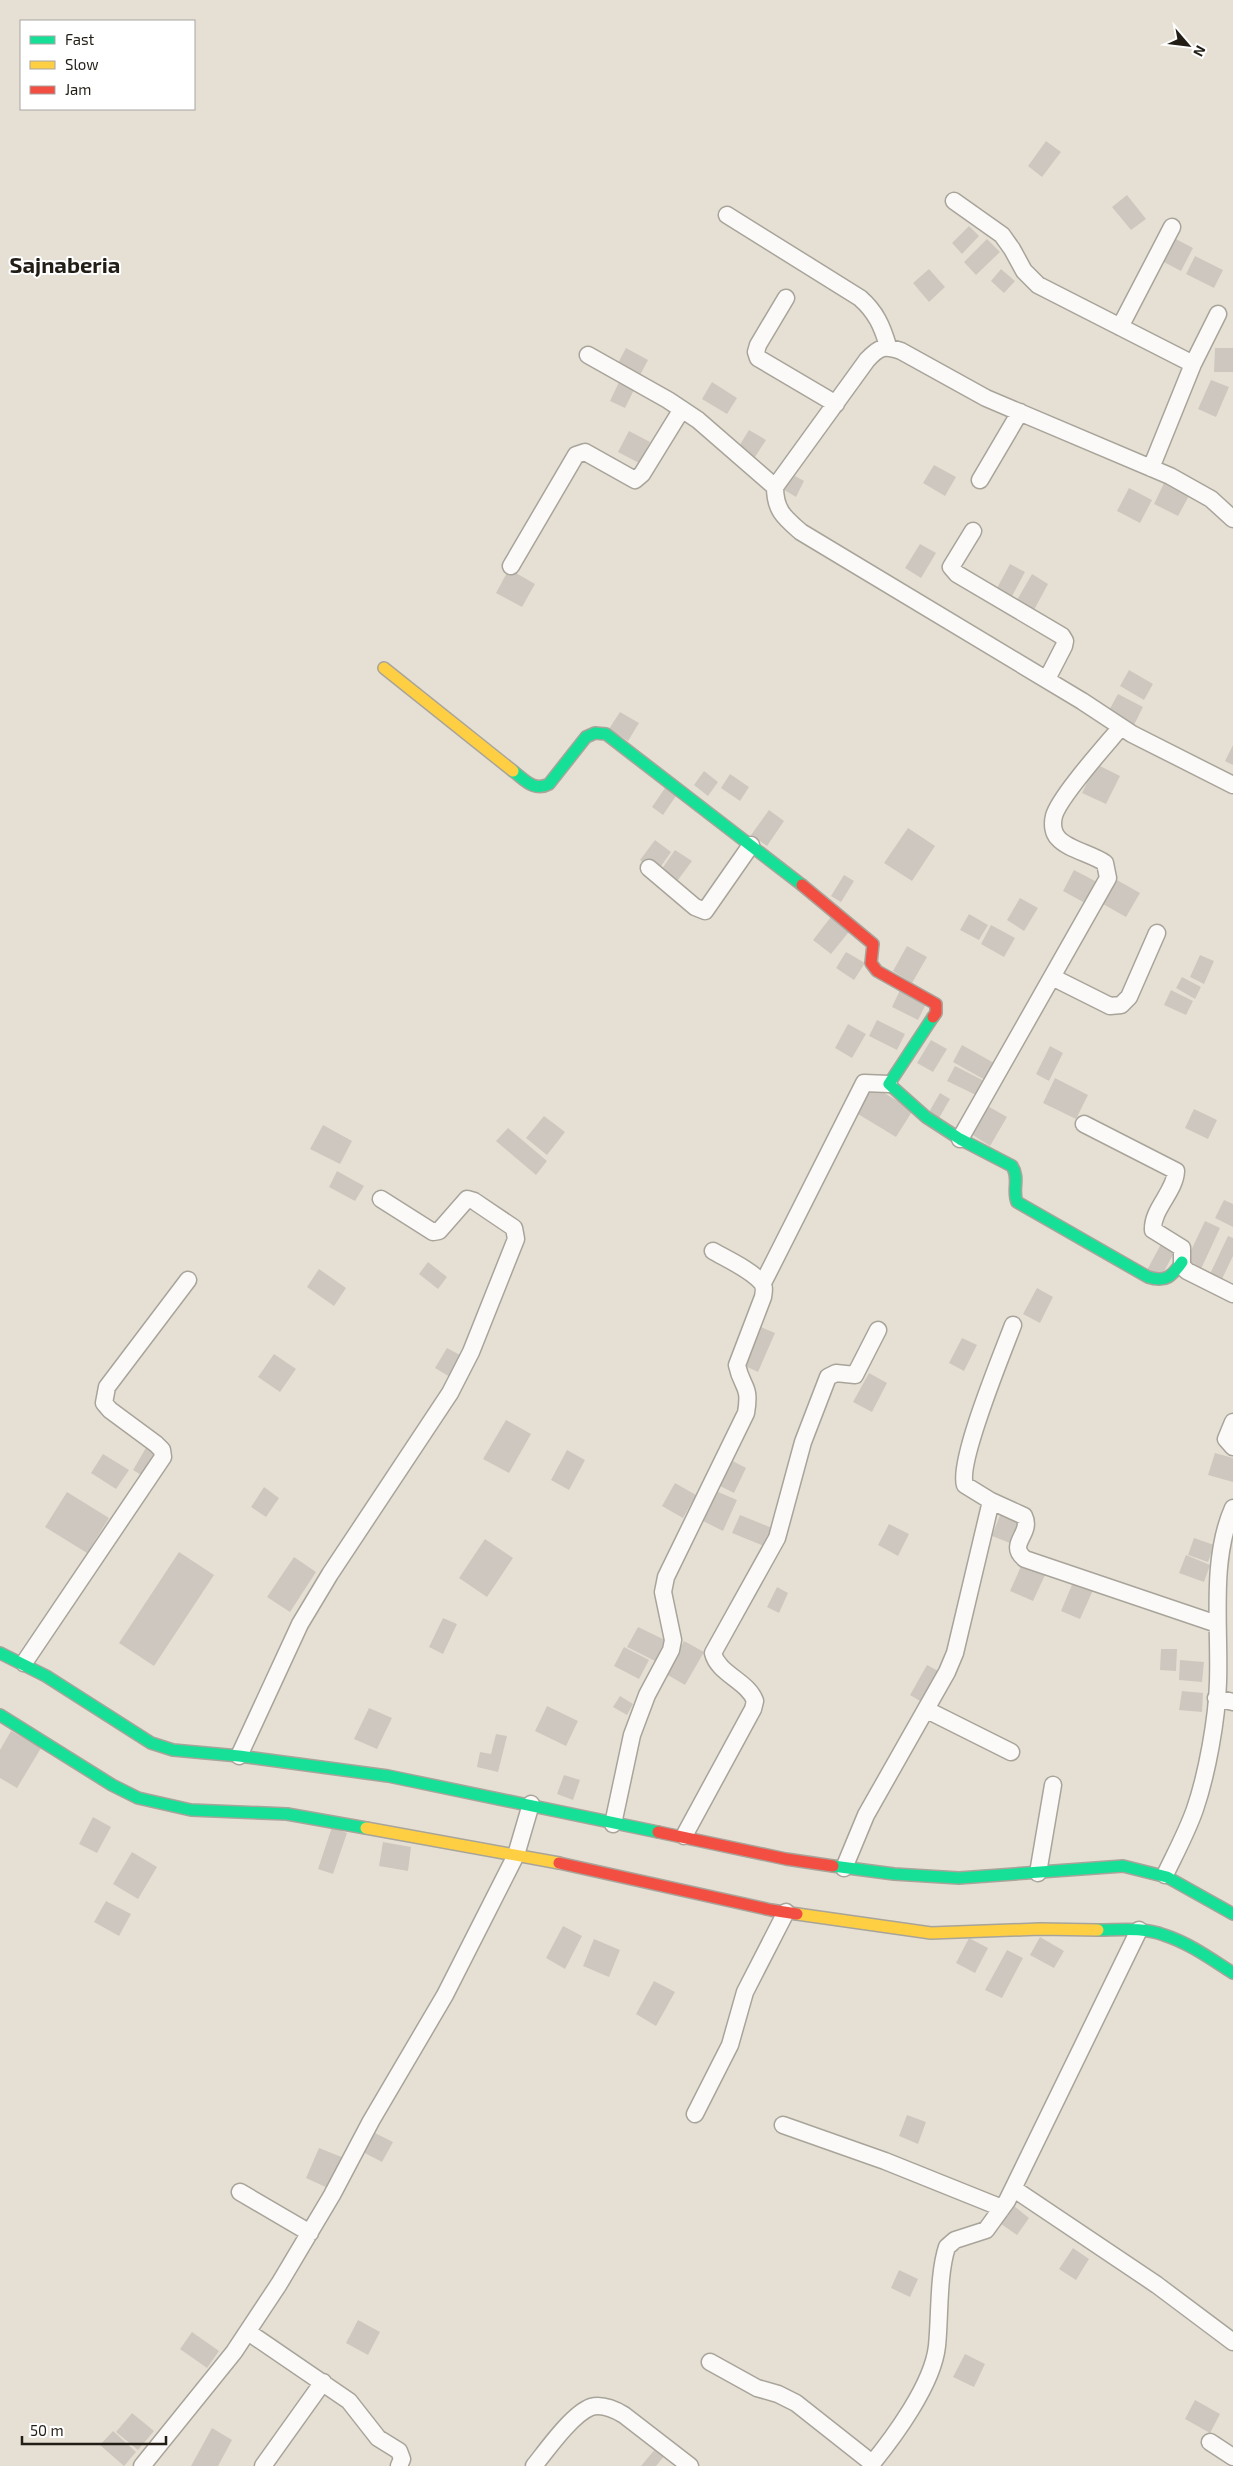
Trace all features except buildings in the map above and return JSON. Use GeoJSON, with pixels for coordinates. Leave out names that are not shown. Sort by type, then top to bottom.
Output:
{"type":"FeatureCollection","features":[{"type":"Feature","properties":{"kind":"street"},"geometry":{"type":"LineString","coordinates":[[954,201],[1002,236],[1012,248],[1024,271],[1038,285],[1193,364]]}},
{"type":"Feature","properties":{"kind":"street"},"geometry":{"type":"LineString","coordinates":[[727,215],[860,298],[870,307],[880,321],[888,346]]}},
{"type":"Feature","properties":{"kind":"street"},"geometry":{"type":"LineString","coordinates":[[1120,327],[1172,227]]}},
{"type":"Feature","properties":{"kind":"street"},"geometry":{"type":"LineString","coordinates":[[786,298],[758,345],[756,352],[758,358],[836,404]]}},
{"type":"Feature","properties":{"kind":"street"},"geometry":{"type":"LineString","coordinates":[[1152,468],[1193,364],[1218,314]]}},
{"type":"Feature","properties":{"kind":"street"},"geometry":{"type":"LineString","coordinates":[[1233,518],[1198,491],[1152,468],[986,398],[901,351],[888,346],[876,351],[867,360],[775,487],[775,500],[778,508],[784,518],[801,532],[1046,679],[1121,727],[1233,784]]}},
{"type":"Feature","properties":{"kind":"street"},"geometry":{"type":"LineString","coordinates":[[588,355],[698,420],[775,487]]}},
{"type":"Feature","properties":{"kind":"street"},"geometry":{"type":"LineString","coordinates":[[511,566],[576,456],[585,452],[630,479],[639,478],[682,409]]}},
{"type":"Feature","properties":{"kind":"street"},"geometry":{"type":"LineString","coordinates":[[980,480],[1020,412]]}},
{"type":"Feature","properties":{"kind":"street"},"geometry":{"type":"LineString","coordinates":[[973,531],[951,567],[956,574],[1062,636],[1065,641],[1064,646],[1046,679]]}},
{"type":"Feature","properties":{"kind":"street"},"geometry":{"type":"LineString","coordinates":[[384,668],[534,787],[541,788],[549,784],[586,737],[593,732],[609,735],[814,893],[873,944],[871,963],[876,971],[936,1004],[936,1013],[889,1084]]}},
{"type":"Feature","properties":{"kind":"street"},"geometry":{"type":"LineString","coordinates":[[960,1139],[1108,878],[1109,871],[1105,863],[1096,856],[1062,842],[1056,837],[1052,826],[1054,816],[1065,797],[1121,727]]}},
{"type":"Feature","properties":{"kind":"street"},"geometry":{"type":"LineString","coordinates":[[648,868],[695,907],[704,911],[751,845]]}},
{"type":"Feature","properties":{"kind":"street"},"geometry":{"type":"LineString","coordinates":[[1052,977],[1110,1006],[1121,1005],[1129,998],[1157,933]]}},
{"type":"Feature","properties":{"kind":"street"},"geometry":{"type":"LineString","coordinates":[[761,1282],[763,1283],[864,1083],[889,1084],[926,1117],[960,1139],[1015,1169],[1017,1182],[1014,1192],[1017,1202],[1148,1277],[1164,1281],[1171,1277],[1182,1262]]}},
{"type":"Feature","properties":{"kind":"street"},"geometry":{"type":"LineString","coordinates":[[1084,1124],[1176,1171],[1172,1184],[1154,1220],[1153,1230],[1182,1248],[1182,1262],[1187,1271],[1233,1294]]}},
{"type":"Feature","properties":{"kind":"street"},"geometry":{"type":"LineString","coordinates":[[239,1756],[300,1624],[330,1574],[450,1392],[471,1352],[516,1239],[514,1228],[474,1201],[467,1199],[438,1231],[432,1232],[381,1199]]}},
{"type":"Feature","properties":{"kind":"street"},"geometry":{"type":"LineString","coordinates":[[613,1824],[632,1735],[647,1695],[671,1650],[673,1640],[663,1592],[666,1577],[746,1413],[748,1389],[737,1365],[763,1297],[764,1288],[761,1282],[714,1251]]}},
{"type":"Feature","properties":{"kind":"street"},"geometry":{"type":"LineString","coordinates":[[24,1664],[163,1457],[162,1450],[156,1444],[110,1410],[104,1403],[104,1396],[107,1387],[188,1280]]}},
{"type":"Feature","properties":{"kind":"street"},"geometry":{"type":"LineString","coordinates":[[1013,1325],[978,1420],[964,1471],[965,1485],[991,1501],[1024,1516],[1026,1530],[1017,1546],[1019,1554],[1025,1559],[1217,1624]]}},
{"type":"Feature","properties":{"kind":"street"},"geometry":{"type":"LineString","coordinates":[[684,1836],[753,1709],[755,1701],[748,1691],[719,1664],[713,1653],[777,1538],[803,1442],[828,1377],[836,1373],[855,1375],[878,1330]]}},
{"type":"Feature","properties":{"kind":"street"},"geometry":{"type":"LineString","coordinates":[[1233,1422],[1226,1439],[1233,1447]]}},
{"type":"Feature","properties":{"kind":"street"},"geometry":{"type":"LineString","coordinates":[[844,1868],[866,1815],[947,1672],[961,1636],[991,1501]]}},
{"type":"Feature","properties":{"kind":"street"},"geometry":{"type":"LineString","coordinates":[[1165,1875],[1195,1810],[1205,1768],[1218,1683],[1217,1596],[1226,1528],[1233,1508]]}},
{"type":"Feature","properties":{"kind":"street"},"geometry":{"type":"LineString","coordinates":[[0,1653],[46,1676],[151,1743],[173,1750],[239,1756],[388,1776],[529,1812],[684,1836],[786,1859],[844,1868],[933,1878],[1038,1873],[1122,1866],[1145,1868],[1165,1875],[1233,1914]]}},
{"type":"Feature","properties":{"kind":"street"},"geometry":{"type":"LineString","coordinates":[[1216,1698],[1233,1702]]}},
{"type":"Feature","properties":{"kind":"street"},"geometry":{"type":"LineString","coordinates":[[926,1710],[1011,1752]]}},
{"type":"Feature","properties":{"kind":"street"},"geometry":{"type":"LineString","coordinates":[[0,1716],[112,1785],[138,1798],[191,1810],[287,1814],[518,1848],[786,1912],[931,1933],[1040,1929],[1139,1930],[1178,1938],[1233,1973]]}},
{"type":"Feature","properties":{"kind":"street"},"geometry":{"type":"LineString","coordinates":[[1038,1873],[1053,1785]]}},
{"type":"Feature","properties":{"kind":"street"},"geometry":{"type":"LineString","coordinates":[[142,2466],[248,2332],[310,2233],[371,2121],[445,1995],[518,1848],[529,1812]]}},
{"type":"Feature","properties":{"kind":"street"},"geometry":{"type":"LineString","coordinates":[[695,2114],[733,2039],[749,1983],[786,1912]]}},
{"type":"Feature","properties":{"kind":"street"},"geometry":{"type":"LineString","coordinates":[[710,2362],[757,2388],[778,2394],[796,2403],[871,2465],[887,2445],[924,2385],[935,2362],[947,2247],[955,2240],[986,2230],[1014,2189],[1139,1930]]}},
{"type":"Feature","properties":{"kind":"street"},"geometry":{"type":"LineString","coordinates":[[783,2126],[885,2161],[1002,2208]]}},
{"type":"Feature","properties":{"kind":"street"},"geometry":{"type":"LineString","coordinates":[[1014,2189],[1157,2286],[1233,2342]]}},
{"type":"Feature","properties":{"kind":"street"},"geometry":{"type":"LineString","coordinates":[[240,2192],[310,2233]]}},
{"type":"Feature","properties":{"kind":"street"},"geometry":{"type":"LineString","coordinates":[[248,2332],[349,2401],[384,2443],[399,2451],[402,2459],[399,2466]]}},
{"type":"Feature","properties":{"kind":"street"},"geometry":{"type":"LineString","coordinates":[[263,2466],[323,2382]]}},
{"type":"Feature","properties":{"kind":"street"},"geometry":{"type":"LineString","coordinates":[[534,2466],[574,2420],[590,2408],[613,2409],[673,2461],[690,2466]]}},
{"type":"Feature","properties":{"kind":"street"},"geometry":{"type":"LineString","coordinates":[[1210,2442],[1233,2457]]}},
{"type":"Feature","properties":{"kind":"traffic: fast"},"geometry":{"type":"LineString","coordinates":[[513,771],[534,786],[544,786],[549,784],[586,737],[595,733],[606,734],[802,885]]}},
{"type":"Feature","properties":{"kind":"traffic: fast"},"geometry":{"type":"LineString","coordinates":[[933,1017],[889,1084],[926,1117],[960,1139],[1012,1166],[1016,1180],[1015,1193],[1017,1202],[1148,1277],[1164,1279],[1172,1274],[1182,1262]]}},
{"type":"Feature","properties":{"kind":"traffic: fast"},"geometry":{"type":"LineString","coordinates":[[0,1653],[46,1676],[151,1743],[173,1750],[239,1756],[388,1776],[658,1832]]}},
{"type":"Feature","properties":{"kind":"traffic: fast"},"geometry":{"type":"LineString","coordinates":[[0,1715],[112,1785],[138,1798],[191,1810],[287,1814],[366,1828]]}},
{"type":"Feature","properties":{"kind":"traffic: fast"},"geometry":{"type":"LineString","coordinates":[[833,1866],[894,1874],[959,1878],[1123,1866],[1167,1877],[1233,1914]]}},
{"type":"Feature","properties":{"kind":"traffic: fast"},"geometry":{"type":"LineString","coordinates":[[1098,1930],[1123,1929],[1156,1932],[1191,1947],[1233,1973]]}},
{"type":"Feature","properties":{"kind":"traffic: slow"},"geometry":{"type":"LineString","coordinates":[[384,668],[513,771]]}},
{"type":"Feature","properties":{"kind":"traffic: slow"},"geometry":{"type":"LineString","coordinates":[[366,1828],[559,1863]]}},
{"type":"Feature","properties":{"kind":"traffic: slow"},"geometry":{"type":"LineString","coordinates":[[797,1914],[931,1933],[1040,1929],[1098,1930]]}},
{"type":"Feature","properties":{"kind":"traffic: jam"},"geometry":{"type":"LineString","coordinates":[[802,885],[873,944],[871,963],[877,971],[936,1004],[936,1013],[933,1017]]}},
{"type":"Feature","properties":{"kind":"traffic: jam"},"geometry":{"type":"LineString","coordinates":[[658,1832],[786,1859],[833,1866]]}},
{"type":"Feature","properties":{"kind":"traffic: jam"},"geometry":{"type":"LineString","coordinates":[[559,1863],[771,1910],[797,1914]]}},
{"type":"Feature","properties":{"kind":"district","name":"Sajnaberia"},"geometry":{"type":"Point","coordinates":[65,265]}}]}
